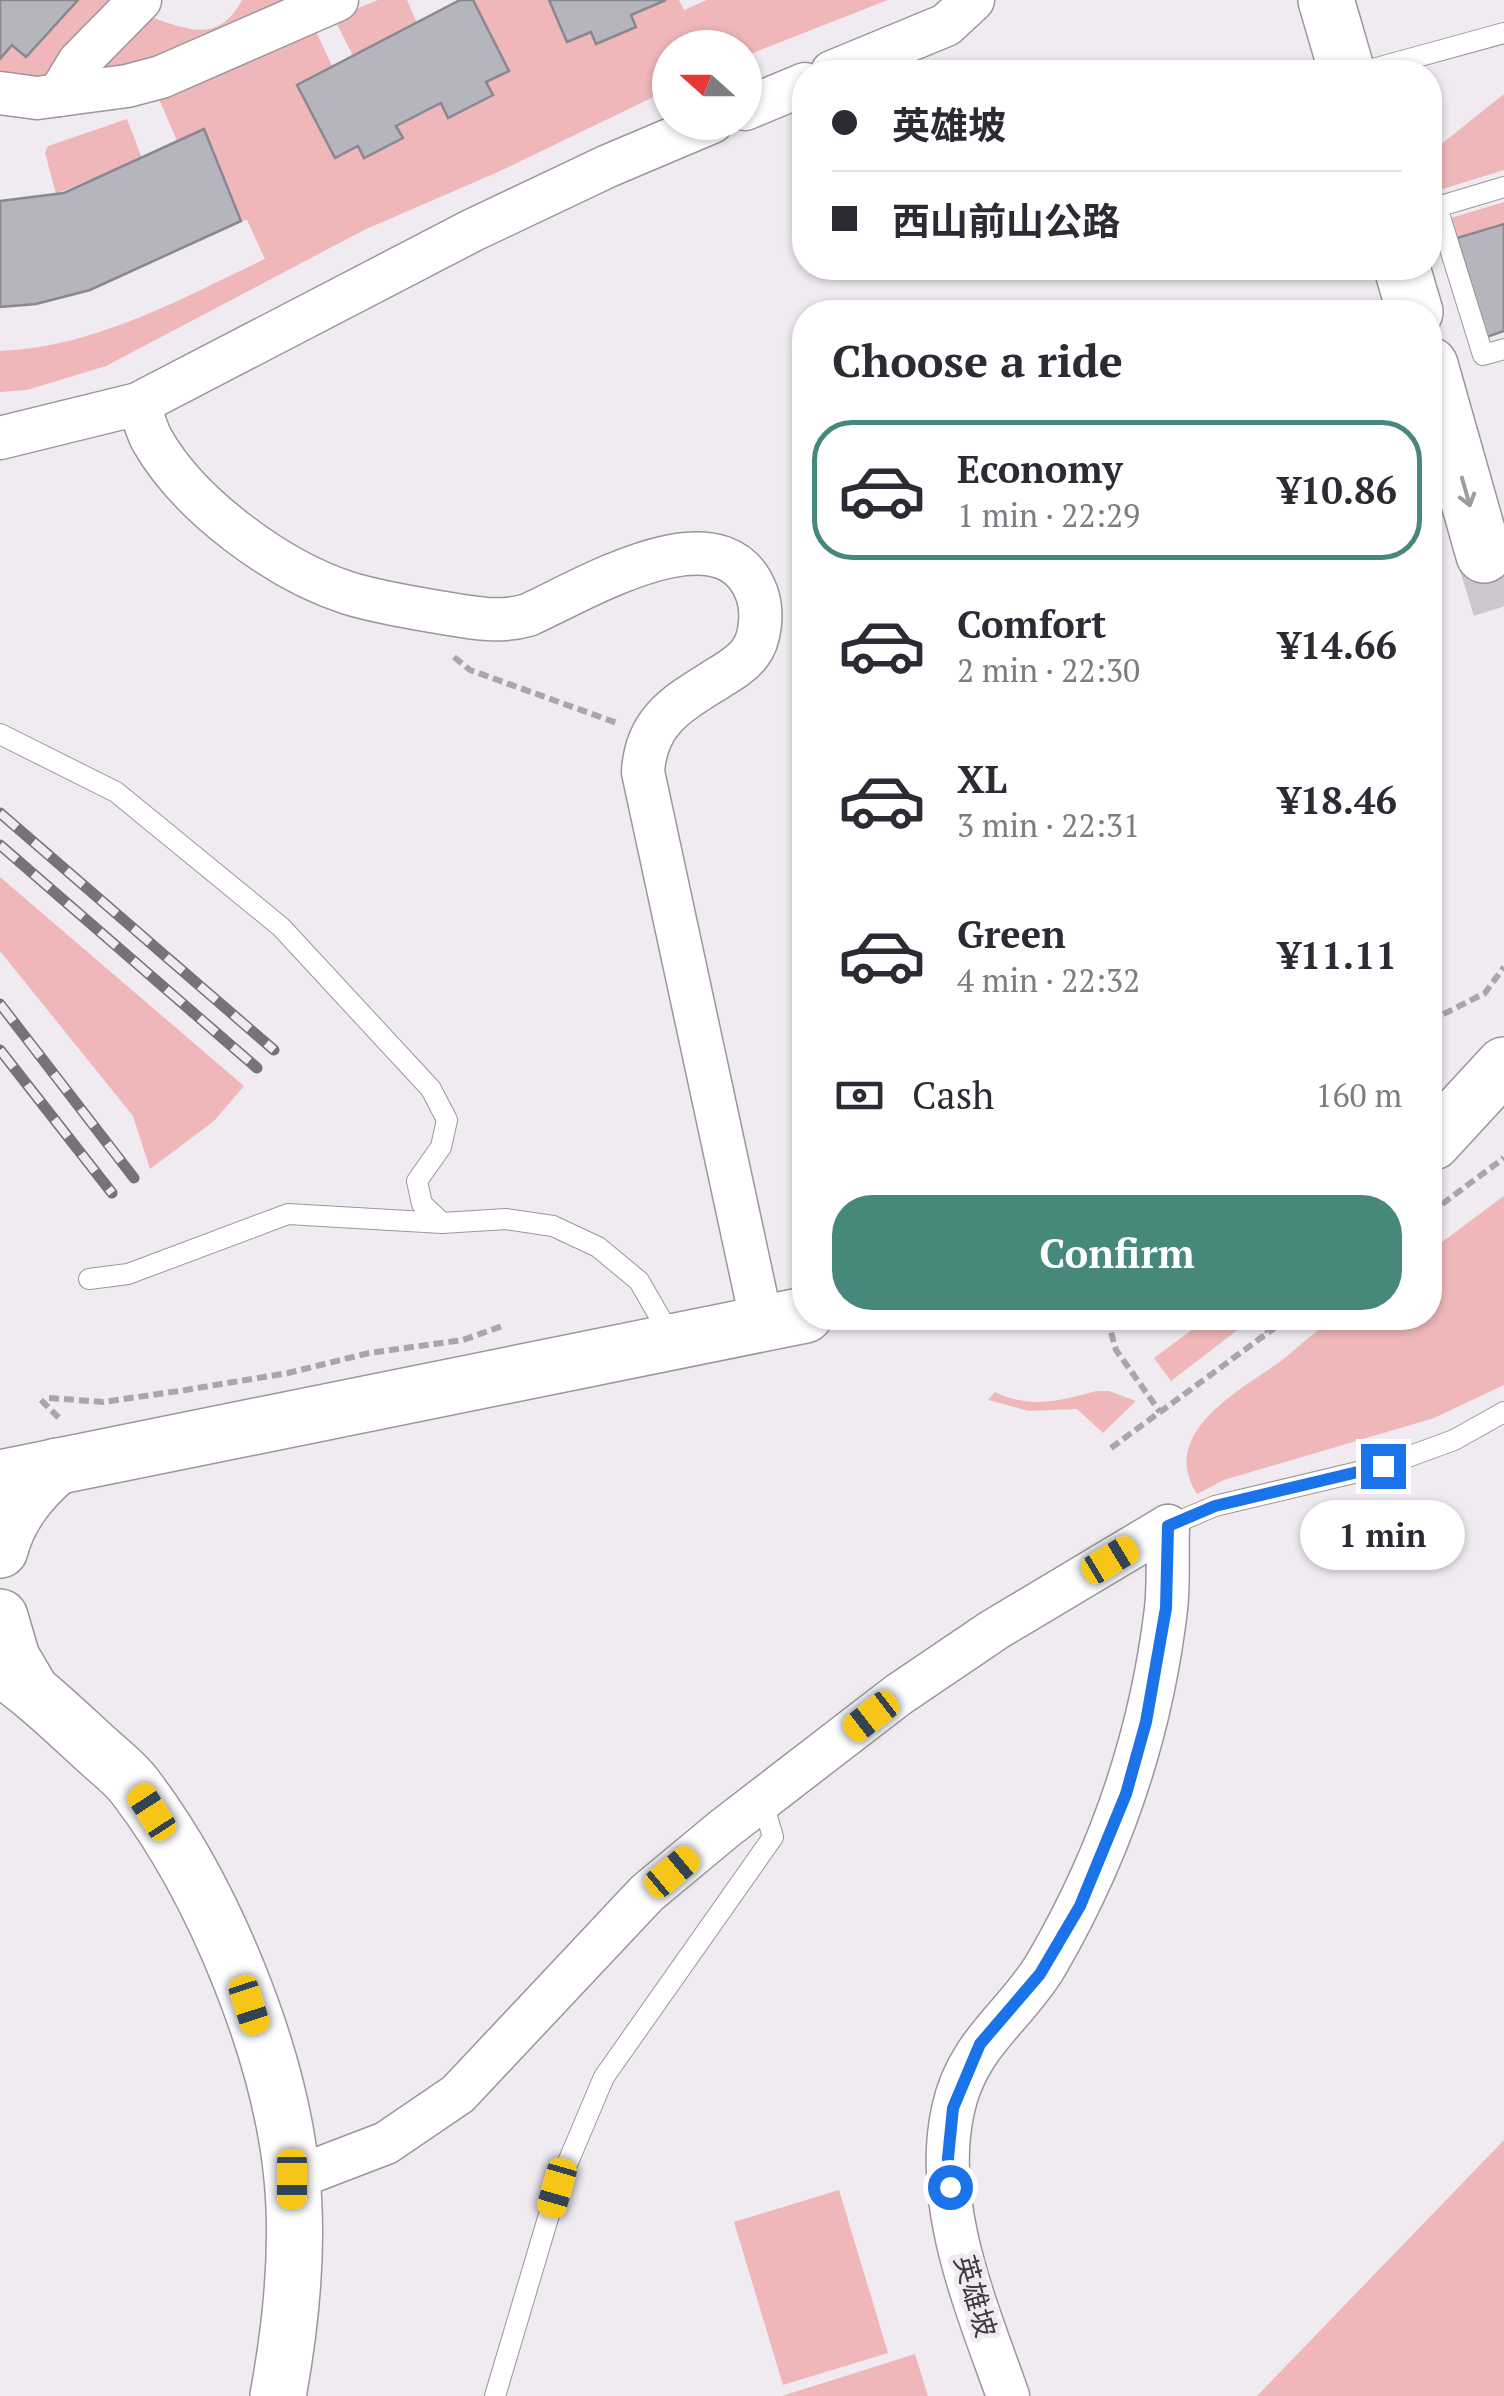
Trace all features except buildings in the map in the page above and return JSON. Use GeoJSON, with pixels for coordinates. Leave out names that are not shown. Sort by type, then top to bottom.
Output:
{"type":"FeatureCollection","features":[{"type":"Feature","properties":{"kind":"main road"},"geometry":{"type":"LineString","coordinates":[[1326,0],[1343,60]]}},
{"type":"Feature","properties":{"kind":"main road"},"geometry":{"type":"LineString","coordinates":[[1442,407],[1484,554]]}},
{"type":"Feature","properties":{"kind":"main road"},"geometry":{"type":"LineString","coordinates":[[1442,1130],[1504,1065]]}},
{"type":"Feature","properties":{"kind":"main road"},"geometry":{"type":"LineString","coordinates":[[1442,1136],[1504,1101]]}},
{"type":"Feature","properties":{"kind":"main road"},"geometry":{"type":"LineString","coordinates":[[0,1478],[784,1320]]}},
{"type":"Feature","properties":{"kind":"main road"},"geometry":{"type":"LineString","coordinates":[[0,1550],[12,1519],[31,1489],[56,1466]]}},
{"type":"Feature","properties":{"kind":"main road"},"geometry":{"type":"LineString","coordinates":[[0,1617],[14,1678],[135,1785],[202,1890],[249,2005],[281,2105],[292,2179],[292,2317],[278,2396]]}},
{"type":"Feature","properties":{"kind":"street"},"geometry":{"type":"LineString","coordinates":[[59,95],[79,62],[140,0]]}},
{"type":"Feature","properties":{"kind":"street"},"geometry":{"type":"LineString","coordinates":[[0,93],[13,97],[59,95],[161,77],[337,0]]}},
{"type":"Feature","properties":{"kind":"street"},"geometry":{"type":"LineString","coordinates":[[861,60],[946,25],[973,0]]}},
{"type":"Feature","properties":{"kind":"street"},"geometry":{"type":"LineString","coordinates":[[762,101],[792,89]]}},
{"type":"Feature","properties":{"kind":"street"},"geometry":{"type":"LineString","coordinates":[[0,438],[138,404],[473,230],[669,140]]}},
{"type":"Feature","properties":{"kind":"street"},"geometry":{"type":"LineString","coordinates":[[138,404],[151,439],[182,480],[221,516],[281,562],[350,594],[407,607],[508,621],[665,556],[695,552],[725,557],[747,573],[759,598],[760,626],[751,652],[675,707],[651,735],[644,751],[643,772],[784,1320]]}},
{"type":"Feature","properties":{"kind":"street"},"geometry":{"type":"LineString","coordinates":[[292,2179],[386,2143],[458,2094],[647,1893],[762,1800],[898,1695],[994,1630],[1168,1526]]}},
{"type":"Feature","properties":{"kind":"street","name":"英雄坡"},"geometry":{"type":"LineString","coordinates":[[1008,2396],[974,2302],[953,2216],[948,2158],[953,2108],[980,2044],[1040,1974],[1080,1906],[1126,1794],[1146,1722],[1166,1608],[1168,1526]]}},
{"type":"Feature","properties":{"kind":"lane"},"geometry":{"type":"LineString","coordinates":[[1406,60],[1504,33]]}},
{"type":"Feature","properties":{"kind":"lane"},"geometry":{"type":"LineString","coordinates":[[1442,206],[1504,187]]}},
{"type":"Feature","properties":{"kind":"lane"},"geometry":{"type":"LineString","coordinates":[[1442,223],[1483,355],[1504,349]]}},
{"type":"Feature","properties":{"kind":"lane"},"geometry":{"type":"LineString","coordinates":[[0,734],[116,792],[281,927],[431,1090],[447,1120],[442,1147],[417,1181],[422,1204],[442,1223]]}},
{"type":"Feature","properties":{"kind":"lane"},"geometry":{"type":"LineString","coordinates":[[89,1279],[128,1274],[288,1214],[442,1223],[506,1218],[553,1226],[598,1247],[638,1281],[674,1342]]}},
{"type":"Feature","properties":{"kind":"lane"},"geometry":{"type":"LineString","coordinates":[[1168,1526],[1215,1506],[1383,1466],[1454,1440],[1504,1412]]}},
{"type":"Feature","properties":{"kind":"lane"},"geometry":{"type":"LineString","coordinates":[[495,2396],[557,2188],[604,2076],[773,1838],[762,1800]]}},
{"type":"Feature","properties":{"kind":"path"},"geometry":{"type":"LineString","coordinates":[[488,677],[651,735]]}},
{"type":"Feature","properties":{"kind":"path"},"geometry":{"type":"LineString","coordinates":[[1442,1015],[1485,992],[1504,966]]}},
{"type":"Feature","properties":{"kind":"path"},"geometry":{"type":"LineString","coordinates":[[1442,1204],[1504,1158]]}},
{"type":"Feature","properties":{"kind":"path"},"geometry":{"type":"LineString","coordinates":[[49,1398],[103,1402],[288,1374],[369,1353],[462,1340],[504,1326]]}},
{"type":"Feature","properties":{"kind":"path"},"geometry":{"type":"LineString","coordinates":[[1110,1330],[1116,1350],[1160,1412]]}},
{"type":"Feature","properties":{"kind":"path"},"geometry":{"type":"LineString","coordinates":[[1111,1448],[1271,1330]]}},
{"type":"Feature","properties":{"kind":"shaded area"},"geometry":{"type":"Polygon","coordinates":[[[78,0],[120,0],[47,74],[22,84],[0,80],[0,59],[12,45],[26,57],[78,0]]]}},
{"type":"Feature","properties":{"kind":"shaded area"},"geometry":{"type":"Polygon","coordinates":[[[242,0],[306,0],[105,77],[95,59],[148,16],[188,29],[212,28],[233,14],[242,0]]]}},
{"type":"Feature","properties":{"kind":"shaded area"},"geometry":{"type":"Polygon","coordinates":[[[378,0],[407,0],[417,23],[353,56],[334,18],[378,0]]]}},
{"type":"Feature","properties":{"kind":"shaded area"},"geometry":{"type":"Polygon","coordinates":[[[473,0],[549,0],[567,42],[591,32],[597,44],[635,27],[631,15],[666,0],[679,0],[684,10],[707,0],[888,0],[762,49],[762,30],[652,30],[652,98],[498,172],[364,230],[106,366],[27,390],[0,392],[0,351],[35,348],[104,331],[265,259],[247,220],[241,221],[204,130],[177,141],[157,94],[314,27],[332,66],[297,86],[334,158],[358,146],[364,158],[402,138],[396,126],[441,103],[448,117],[492,95],[486,82],[508,71],[473,0]]]}},
{"type":"Feature","properties":{"kind":"shaded area"},"geometry":{"type":"Polygon","coordinates":[[[1504,94],[1504,170],[1442,189],[1442,143],[1504,94]]]}},
{"type":"Feature","properties":{"kind":"shaded area"},"geometry":{"type":"Polygon","coordinates":[[[127,119],[142,158],[56,194],[45,153],[48,146],[127,119]]]}},
{"type":"Feature","properties":{"kind":"shaded area"},"geometry":{"type":"Polygon","coordinates":[[[1504,202],[1504,224],[1457,238],[1451,218],[1504,202]]]}},
{"type":"Feature","properties":{"kind":"shaded area"},"geometry":{"type":"Polygon","coordinates":[[[0,877],[244,1086],[214,1121],[150,1169],[133,1116],[0,951],[0,877]]]}},
{"type":"Feature","properties":{"kind":"shaded area"},"geometry":{"type":"Polygon","coordinates":[[[1504,1196],[1504,1385],[1434,1418],[1224,1480],[1197,1494],[1188,1472],[1188,1452],[1195,1433],[1226,1400],[1320,1330],[1442,1330],[1442,1242],[1504,1196]]]}},
{"type":"Feature","properties":{"kind":"shaded area"},"geometry":{"type":"Polygon","coordinates":[[[1192,1330],[1237,1330],[1171,1381],[1154,1358],[1192,1330]]]}},
{"type":"Feature","properties":{"kind":"shaded area"},"geometry":{"type":"Polygon","coordinates":[[[1109,1391],[1136,1401],[1103,1433],[1077,1409],[1029,1411],[988,1400],[995,1392],[1033,1402],[1109,1391]]]}},
{"type":"Feature","properties":{"kind":"shaded area"},"geometry":{"type":"Polygon","coordinates":[[[1504,2140],[1504,2396],[1257,2396],[1504,2140]]]}},
{"type":"Feature","properties":{"kind":"shaded area"},"geometry":{"type":"Polygon","coordinates":[[[839,2190],[888,2353],[783,2385],[734,2222],[839,2190]]]}},
{"type":"Feature","properties":{"kind":"shaded area"},"geometry":{"type":"Polygon","coordinates":[[[915,2354],[928,2396],[782,2396],[915,2354]]]}},
{"type":"Feature","properties":{"kind":"tunnel"},"geometry":{"type":"LineString","coordinates":[[1484,555],[1504,620]]}},
{"type":"Feature","properties":{"kind":"railway"},"geometry":{"type":"LineString","coordinates":[[0,813],[274,1050]]}},
{"type":"Feature","properties":{"kind":"railway"},"geometry":{"type":"LineString","coordinates":[[0,845],[257,1068]]}},
{"type":"Feature","properties":{"kind":"railway"},"geometry":{"type":"LineString","coordinates":[[0,1004],[134,1178]]}},
{"type":"Feature","properties":{"kind":"railway"},"geometry":{"type":"LineString","coordinates":[[0,1050],[112,1193]]}},
{"type":"Feature","properties":{"kind":"route"},"geometry":{"type":"LineString","coordinates":[[950,2187],[948,2158],[953,2108],[980,2044],[1040,1974],[1080,1906],[1126,1794],[1146,1722],[1166,1608],[1168,1526],[1215,1506],[1383,1466]]}}]}
